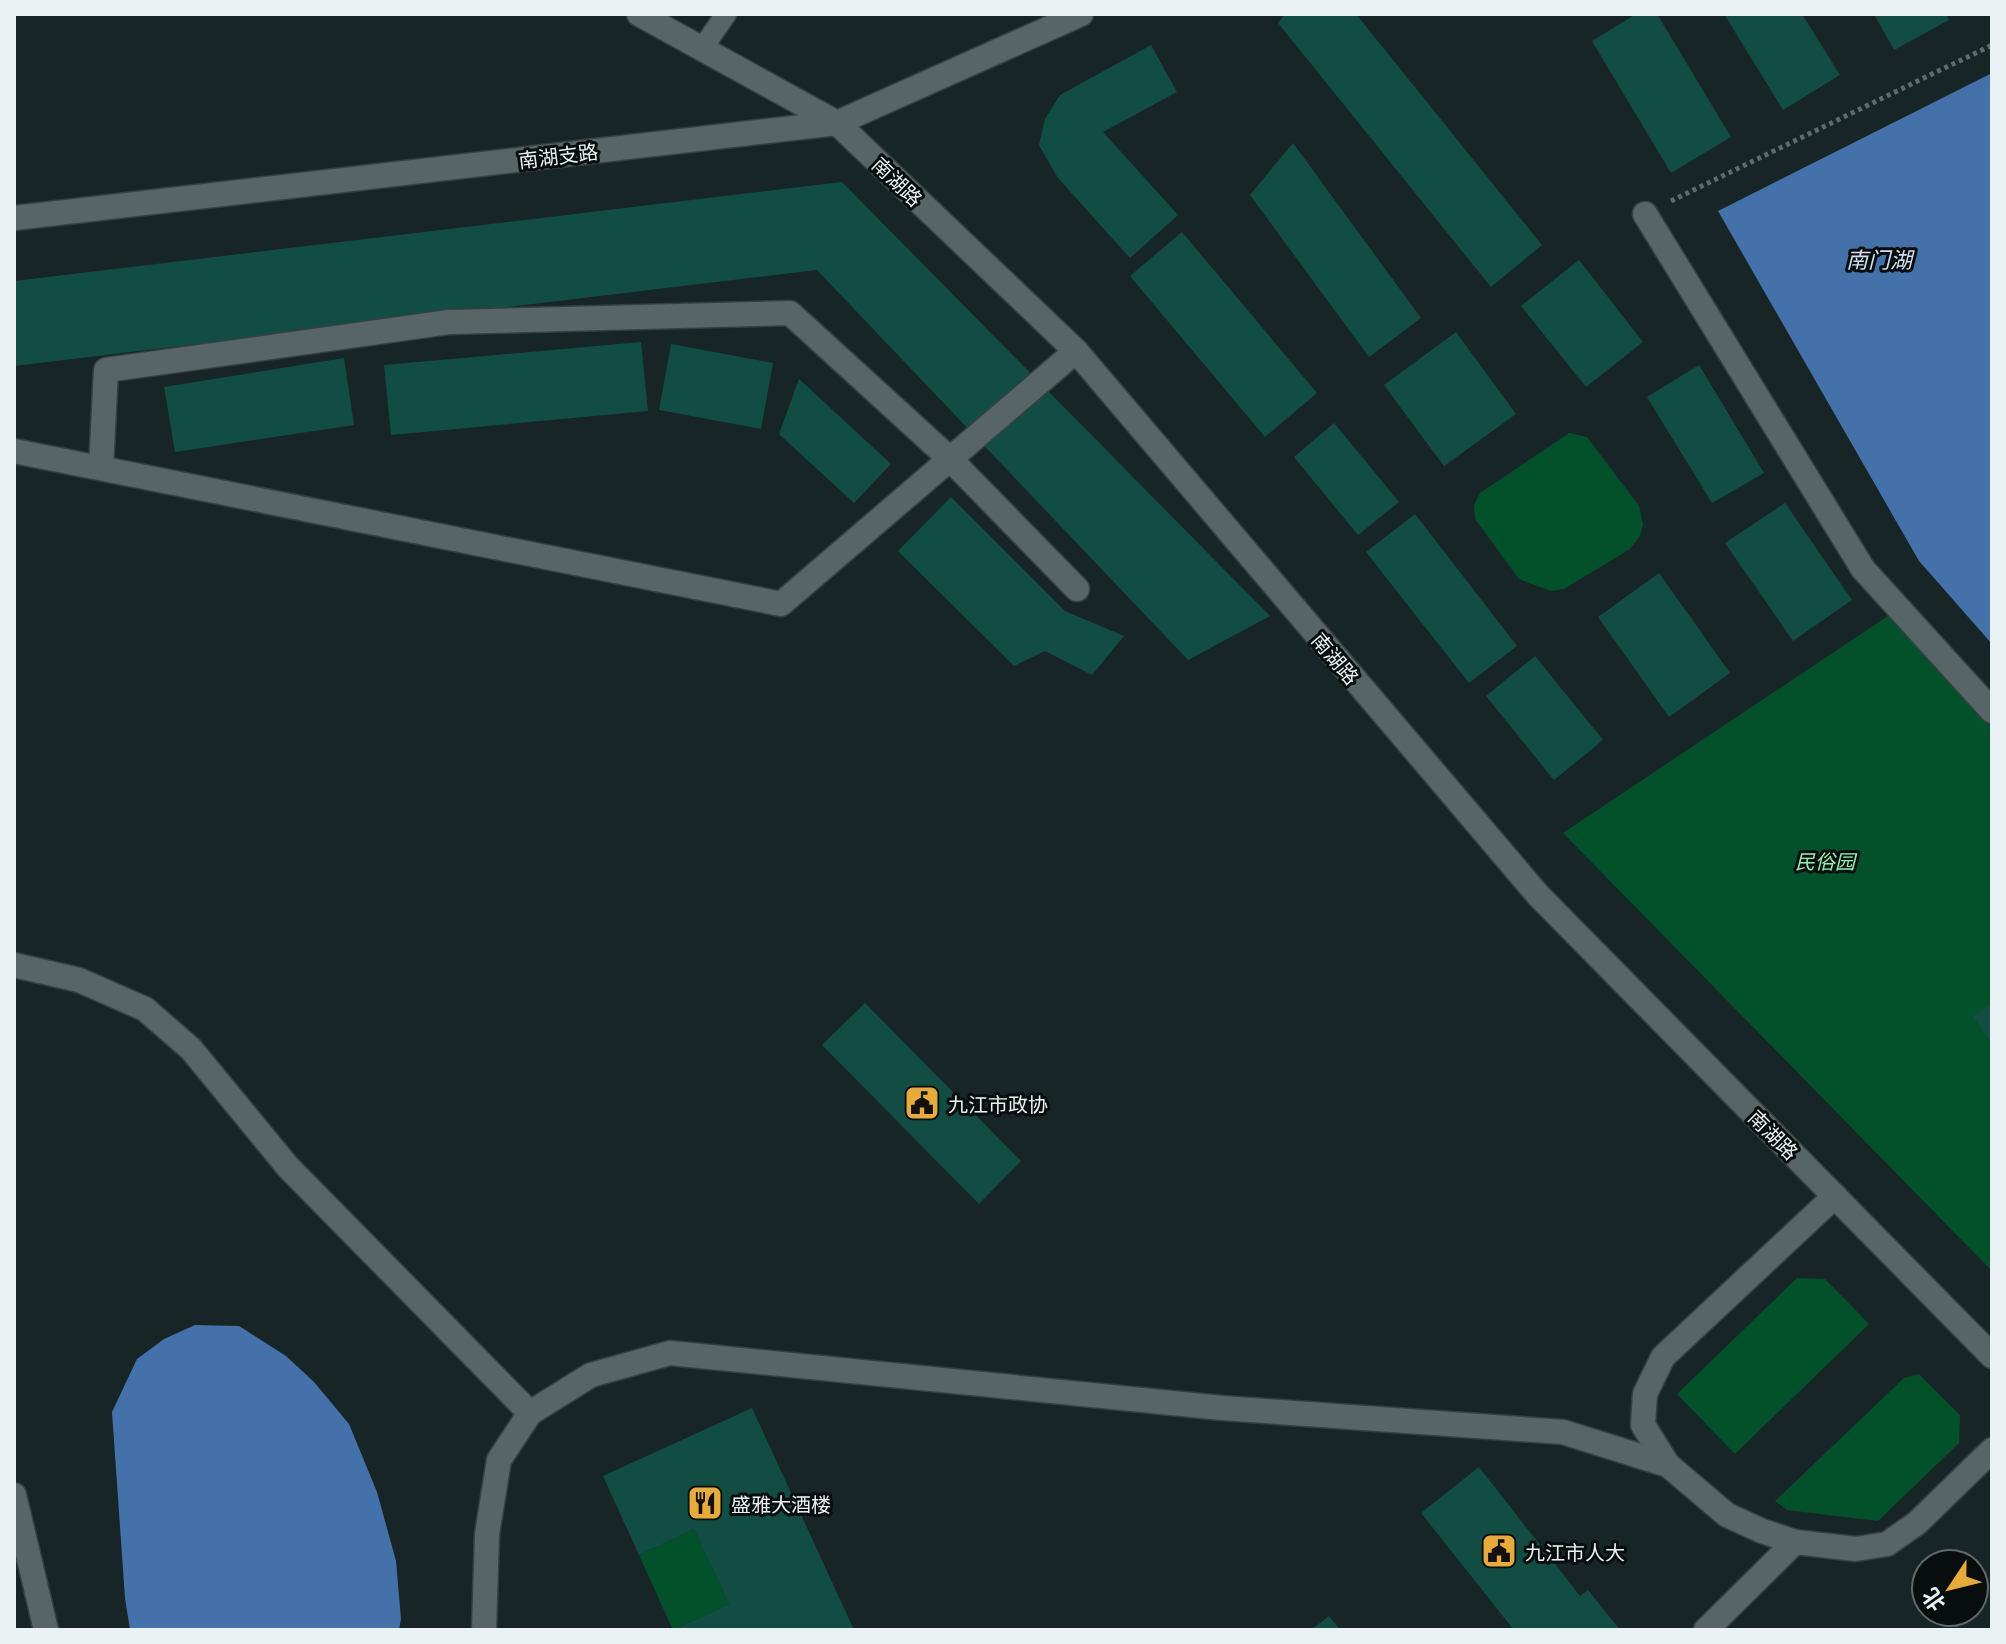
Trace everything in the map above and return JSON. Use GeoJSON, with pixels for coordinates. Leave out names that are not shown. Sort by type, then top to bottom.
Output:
{"type":"FeatureCollection","features":[{"type":"Feature","properties":{"kind":"street","name":"南湖路"},"geometry":{"type":"LineString","coordinates":[[639,14],[837,123],[1076,351],[1538,895],[1992,1356]]}},
{"type":"Feature","properties":{"kind":"street","name":"南湖支路"},"geometry":{"type":"LineString","coordinates":[[14,218],[837,123],[1081,14]]}},
{"type":"Feature","properties":{"kind":"street"},"geometry":{"type":"LineString","coordinates":[[1645,214],[1863,569],[1992,711]]}},
{"type":"Feature","properties":{"kind":"street"},"geometry":{"type":"LineString","coordinates":[[101,468],[106,370],[449,322],[790,313],[950,459],[1077,589]]}},
{"type":"Feature","properties":{"kind":"street"},"geometry":{"type":"LineString","coordinates":[[14,451],[781,604],[1076,351]]}},
{"type":"Feature","properties":{"kind":"street"},"geometry":{"type":"LineString","coordinates":[[14,965],[79,980],[145,1009],[191,1049],[288,1167],[530,1413]]}},
{"type":"Feature","properties":{"kind":"street"},"geometry":{"type":"LineString","coordinates":[[1835,1196],[1663,1357],[1645,1394],[1643,1425],[1668,1465],[1727,1515],[1795,1542],[1856,1549],[1887,1544],[1917,1523],[1992,1450]]}},
{"type":"Feature","properties":{"kind":"street"},"geometry":{"type":"LineString","coordinates":[[484,1630],[487,1534],[499,1460],[530,1413],[591,1375],[670,1353],[1222,1408],[1563,1432],[1668,1465]]}},
{"type":"Feature","properties":{"kind":"street"},"geometry":{"type":"LineString","coordinates":[[14,1495],[46,1630]]}},
{"type":"Feature","properties":{"kind":"street"},"geometry":{"type":"LineString","coordinates":[[1706,1630],[1795,1542]]}},
{"type":"Feature","properties":{"kind":"lane"},"geometry":{"type":"LineString","coordinates":[[702,49],[726,14]]}},
{"type":"Feature","properties":{"kind":"path"},"geometry":{"type":"LineString","coordinates":[[1645,214],[1992,45]]}},
{"type":"Feature","properties":{"kind":"green space"},"geometry":{"type":"Polygon","coordinates":[[[1569,433],[1587,437],[1639,506],[1643,525],[1640,536],[1630,549],[1564,589],[1551,591],[1519,579],[1475,519],[1474,505],[1480,493],[1569,433]]]}},
{"type":"Feature","properties":{"kind":"green space","name":"民俗园"},"geometry":{"type":"Polygon","coordinates":[[[1888,616],[1992,727],[1992,1271],[1563,833],[1888,616]]]}},
{"type":"Feature","properties":{"kind":"green space"},"geometry":{"type":"Polygon","coordinates":[[[1797,1278],[1825,1279],[1869,1324],[1735,1454],[1677,1394],[1797,1278]]]}},
{"type":"Feature","properties":{"kind":"green space"},"geometry":{"type":"Polygon","coordinates":[[[1919,1374],[1960,1415],[1959,1443],[1878,1521],[1787,1510],[1775,1501],[1904,1378],[1919,1374]]]}},
{"type":"Feature","properties":{"kind":"green space"},"geometry":{"type":"Polygon","coordinates":[[[694,1529],[729,1604],[673,1630],[639,1555],[694,1529]]]}},
{"type":"Feature","properties":{"kind":"water","name":"南门湖"},"geometry":{"type":"Polygon","coordinates":[[[1992,73],[1992,644],[1919,561],[1718,211],[1992,73]]]}},
{"type":"Feature","properties":{"kind":"water"},"geometry":{"type":"Polygon","coordinates":[[[195,1325],[239,1326],[286,1356],[314,1382],[349,1424],[377,1492],[396,1561],[401,1619],[399,1630],[130,1630],[112,1412],[137,1359],[164,1339],[195,1325]]]}},
{"type":"Feature","properties":{"kind":"building"},"geometry":{"type":"Polygon","coordinates":[[[1285,14],[1356,14],[1542,245],[1491,287],[1278,23],[1285,14]]]}},
{"type":"Feature","properties":{"kind":"building"},"geometry":{"type":"Polygon","coordinates":[[[1636,14],[1657,14],[1731,137],[1671,173],[1592,41],[1636,14]]]}},
{"type":"Feature","properties":{"kind":"building"},"geometry":{"type":"Polygon","coordinates":[[[1724,14],[1802,14],[1840,75],[1783,110],[1724,14]]]}},
{"type":"Feature","properties":{"kind":"building"},"geometry":{"type":"Polygon","coordinates":[[[1874,14],[1946,14],[1949,20],[1894,50],[1874,14]]]}},
{"type":"Feature","properties":{"kind":"building"},"geometry":{"type":"Polygon","coordinates":[[[1151,45],[1177,92],[1103,132],[1178,215],[1130,258],[1058,178],[1039,145],[1045,119],[1060,95],[1151,45]]]}},
{"type":"Feature","properties":{"kind":"building"},"geometry":{"type":"Polygon","coordinates":[[[1293,143],[1421,318],[1369,357],[1250,195],[1293,143]]]}},
{"type":"Feature","properties":{"kind":"building"},"geometry":{"type":"Polygon","coordinates":[[[842,182],[1270,616],[1188,660],[817,270],[14,366],[14,281],[842,182]]]}},
{"type":"Feature","properties":{"kind":"building"},"geometry":{"type":"Polygon","coordinates":[[[1182,232],[1317,393],[1265,437],[1130,276],[1182,232]]]}},
{"type":"Feature","properties":{"kind":"building"},"geometry":{"type":"Polygon","coordinates":[[[1579,260],[1643,342],[1586,387],[1521,306],[1579,260]]]}},
{"type":"Feature","properties":{"kind":"building"},"geometry":{"type":"Polygon","coordinates":[[[1456,332],[1516,414],[1444,466],[1384,385],[1456,332]]]}},
{"type":"Feature","properties":{"kind":"building"},"geometry":{"type":"Polygon","coordinates":[[[641,342],[648,411],[391,435],[384,365],[641,342]]]}},
{"type":"Feature","properties":{"kind":"building"},"geometry":{"type":"Polygon","coordinates":[[[671,344],[773,363],[761,429],[659,410],[671,344]]]}},
{"type":"Feature","properties":{"kind":"building"},"geometry":{"type":"Polygon","coordinates":[[[344,358],[354,425],[175,452],[164,387],[344,358]]]}},
{"type":"Feature","properties":{"kind":"building"},"geometry":{"type":"Polygon","coordinates":[[[1699,365],[1764,473],[1712,503],[1647,397],[1699,365]]]}},
{"type":"Feature","properties":{"kind":"building"},"geometry":{"type":"Polygon","coordinates":[[[799,379],[891,464],[854,503],[779,434],[799,379]]]}},
{"type":"Feature","properties":{"kind":"building"},"geometry":{"type":"Polygon","coordinates":[[[1334,423],[1399,502],[1358,535],[1294,457],[1334,423]]]}},
{"type":"Feature","properties":{"kind":"building"},"geometry":{"type":"Polygon","coordinates":[[[951,497],[1065,611],[1124,636],[1092,675],[1045,651],[1014,666],[898,551],[951,497]]]}},
{"type":"Feature","properties":{"kind":"building"},"geometry":{"type":"Polygon","coordinates":[[[1785,503],[1852,600],[1793,641],[1725,543],[1785,503]]]}},
{"type":"Feature","properties":{"kind":"building"},"geometry":{"type":"Polygon","coordinates":[[[1415,514],[1517,646],[1469,683],[1366,552],[1415,514]]]}},
{"type":"Feature","properties":{"kind":"building"},"geometry":{"type":"Polygon","coordinates":[[[1659,573],[1730,673],[1669,717],[1598,617],[1659,573]]]}},
{"type":"Feature","properties":{"kind":"building"},"geometry":{"type":"Polygon","coordinates":[[[1535,656],[1603,740],[1554,780],[1486,696],[1535,656]]]}},
{"type":"Feature","properties":{"kind":"building","name":"九江市政协"},"geometry":{"type":"Polygon","coordinates":[[[865,1003],[1021,1161],[979,1204],[822,1045],[865,1003]]]}},
{"type":"Feature","properties":{"kind":"building"},"geometry":{"type":"Polygon","coordinates":[[[1992,1003],[1992,1044],[1973,1016],[1992,1003]]]}},
{"type":"Feature","properties":{"kind":"building","name":"盛雅大酒楼"},"geometry":{"type":"Polygon","coordinates":[[[752,1408],[854,1630],[673,1630],[729,1604],[694,1529],[639,1555],[603,1476],[752,1408]]]}},
{"type":"Feature","properties":{"kind":"building","name":"九江市人大"},"geometry":{"type":"Polygon","coordinates":[[[1479,1467],[1580,1596],[1588,1590],[1620,1630],[1514,1630],[1421,1513],[1479,1467]]]}},
{"type":"Feature","properties":{"kind":"building"},"geometry":{"type":"Polygon","coordinates":[[[1329,1616],[1340,1630],[1311,1630],[1329,1616]]]}},
{"type":"Feature","properties":{"kind":"place","name":"九江市政协"},"geometry":{"type":"Point","coordinates":[922,1103]}},
{"type":"Feature","properties":{"kind":"place","name":"盛雅大酒楼"},"geometry":{"type":"Point","coordinates":[705,1503]}},
{"type":"Feature","properties":{"kind":"place","name":"九江市人大"},"geometry":{"type":"Point","coordinates":[1499,1551]}}]}
